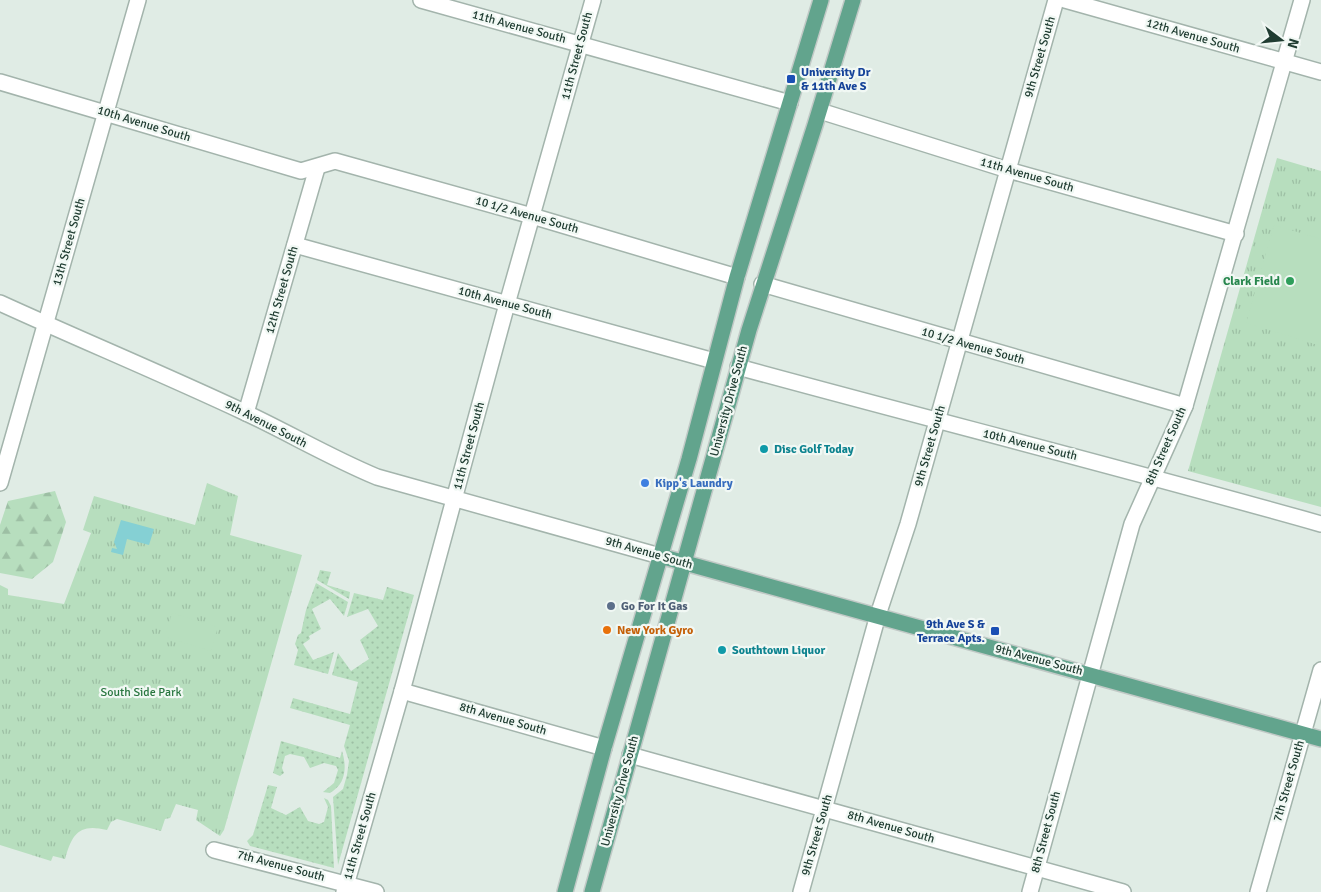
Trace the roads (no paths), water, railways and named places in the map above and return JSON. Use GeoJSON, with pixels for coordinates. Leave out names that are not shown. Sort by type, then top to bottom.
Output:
{"type":"FeatureCollection","features":[{"type":"Feature","properties":{"kind":"main road","name":"University Drive South"},"geometry":{"type":"LineString","coordinates":[[565,892],[604,748],[689,459],[737,277],[821,0]]}},
{"type":"Feature","properties":{"kind":"main road","name":"University Drive South"},"geometry":{"type":"LineString","coordinates":[[592,892],[762,284],[820,111],[853,0]]}},
{"type":"Feature","properties":{"kind":"main road","name":"9th Avenue South"},"geometry":{"type":"LineString","coordinates":[[660,556],[1321,738]]}},
{"type":"Feature","properties":{"kind":"street","name":"13th Street South"},"geometry":{"type":"LineString","coordinates":[[0,483],[138,0]]}},
{"type":"Feature","properties":{"kind":"street","name":"11th Avenue South"},"geometry":{"type":"LineString","coordinates":[[421,0],[581,43],[790,103]]}},
{"type":"Feature","properties":{"kind":"street","name":"11th Street South"},"geometry":{"type":"LineString","coordinates":[[345,888],[402,691],[507,304],[593,0]]}},
{"type":"Feature","properties":{"kind":"street","name":"9th Street South"},"geometry":{"type":"LineString","coordinates":[[801,892],[878,615],[937,422],[1056,0]]}},
{"type":"Feature","properties":{"kind":"street","name":"12th Avenue South"},"geometry":{"type":"LineString","coordinates":[[1065,0],[1321,72]]}},
{"type":"Feature","properties":{"kind":"street","name":"8th Street South"},"geometry":{"type":"LineString","coordinates":[[1030,892],[1132,524],[1185,406],[1302,0]]}},
{"type":"Feature","properties":{"kind":"street","name":"10th Avenue South"},"geometry":{"type":"LineString","coordinates":[[0,82],[301,172],[317,168]]}},
{"type":"Feature","properties":{"kind":"street","name":"11th Avenue South"},"geometry":{"type":"LineString","coordinates":[[820,111],[1008,170],[1236,234]]}},
{"type":"Feature","properties":{"kind":"street","name":"10 1/2 Avenue South"},"geometry":{"type":"LineString","coordinates":[[317,168],[335,161],[532,216],[737,277]]}},
{"type":"Feature","properties":{"kind":"street","name":"12th Street South"},"geometry":{"type":"LineString","coordinates":[[246,413],[317,168]]}},
{"type":"Feature","properties":{"kind":"street","name":"10th Avenue South"},"geometry":{"type":"LineString","coordinates":[[295,245],[714,361]]}},
{"type":"Feature","properties":{"kind":"street","name":"10 1/2 Avenue South"},"geometry":{"type":"LineString","coordinates":[[762,284],[1185,406]]}},
{"type":"Feature","properties":{"kind":"street","name":"9th Avenue South"},"geometry":{"type":"LineString","coordinates":[[0,304],[147,366],[246,413],[339,462],[377,477],[660,556]]}},
{"type":"Feature","properties":{"kind":"street","name":"10th Avenue South"},"geometry":{"type":"LineString","coordinates":[[738,368],[937,422],[1154,476],[1321,524]]}},
{"type":"Feature","properties":{"kind":"street","name":"7th Street South"},"geometry":{"type":"LineString","coordinates":[[1258,892],[1321,670]]}},
{"type":"Feature","properties":{"kind":"street","name":"8th Avenue South"},"geometry":{"type":"LineString","coordinates":[[402,691],[604,748]]}},
{"type":"Feature","properties":{"kind":"street","name":"8th Avenue South"},"geometry":{"type":"LineString","coordinates":[[630,755],[1123,892]]}},
{"type":"Feature","properties":{"kind":"street","name":"7th Avenue South"},"geometry":{"type":"LineString","coordinates":[[214,850],[345,888],[376,892]]}},
{"type":"Feature","properties":{"kind":"water"},"geometry":{"type":"Polygon","coordinates":[[[121,520],[154,529],[149,545],[127,539],[123,555],[111,552],[112,548],[117,549],[114,542],[121,520]]]}},
{"type":"Feature","properties":{"kind":"place","name":"University Dr & 11th Ave S"},"geometry":{"type":"Point","coordinates":[791,79]}},
{"type":"Feature","properties":{"kind":"place","name":"Clark Field"},"geometry":{"type":"Point","coordinates":[1290,281]}},
{"type":"Feature","properties":{"kind":"place","name":"Disc Golf Today"},"geometry":{"type":"Point","coordinates":[764,449]}},
{"type":"Feature","properties":{"kind":"place","name":"Kipp's Laundry"},"geometry":{"type":"Point","coordinates":[645,483]}},
{"type":"Feature","properties":{"kind":"place","name":"Go For It Gas"},"geometry":{"type":"Point","coordinates":[611,606]}},
{"type":"Feature","properties":{"kind":"place","name":"New York Gyro"},"geometry":{"type":"Point","coordinates":[607,630]}},
{"type":"Feature","properties":{"kind":"place","name":"9th Ave S & Terrace Apts."},"geometry":{"type":"Point","coordinates":[995,631]}},
{"type":"Feature","properties":{"kind":"place","name":"Southtown Liquor"},"geometry":{"type":"Point","coordinates":[722,650]}},
{"type":"Feature","properties":{"kind":"park label","name":"South Side Park"},"geometry":{"type":"Point","coordinates":[141,692]}}]}
